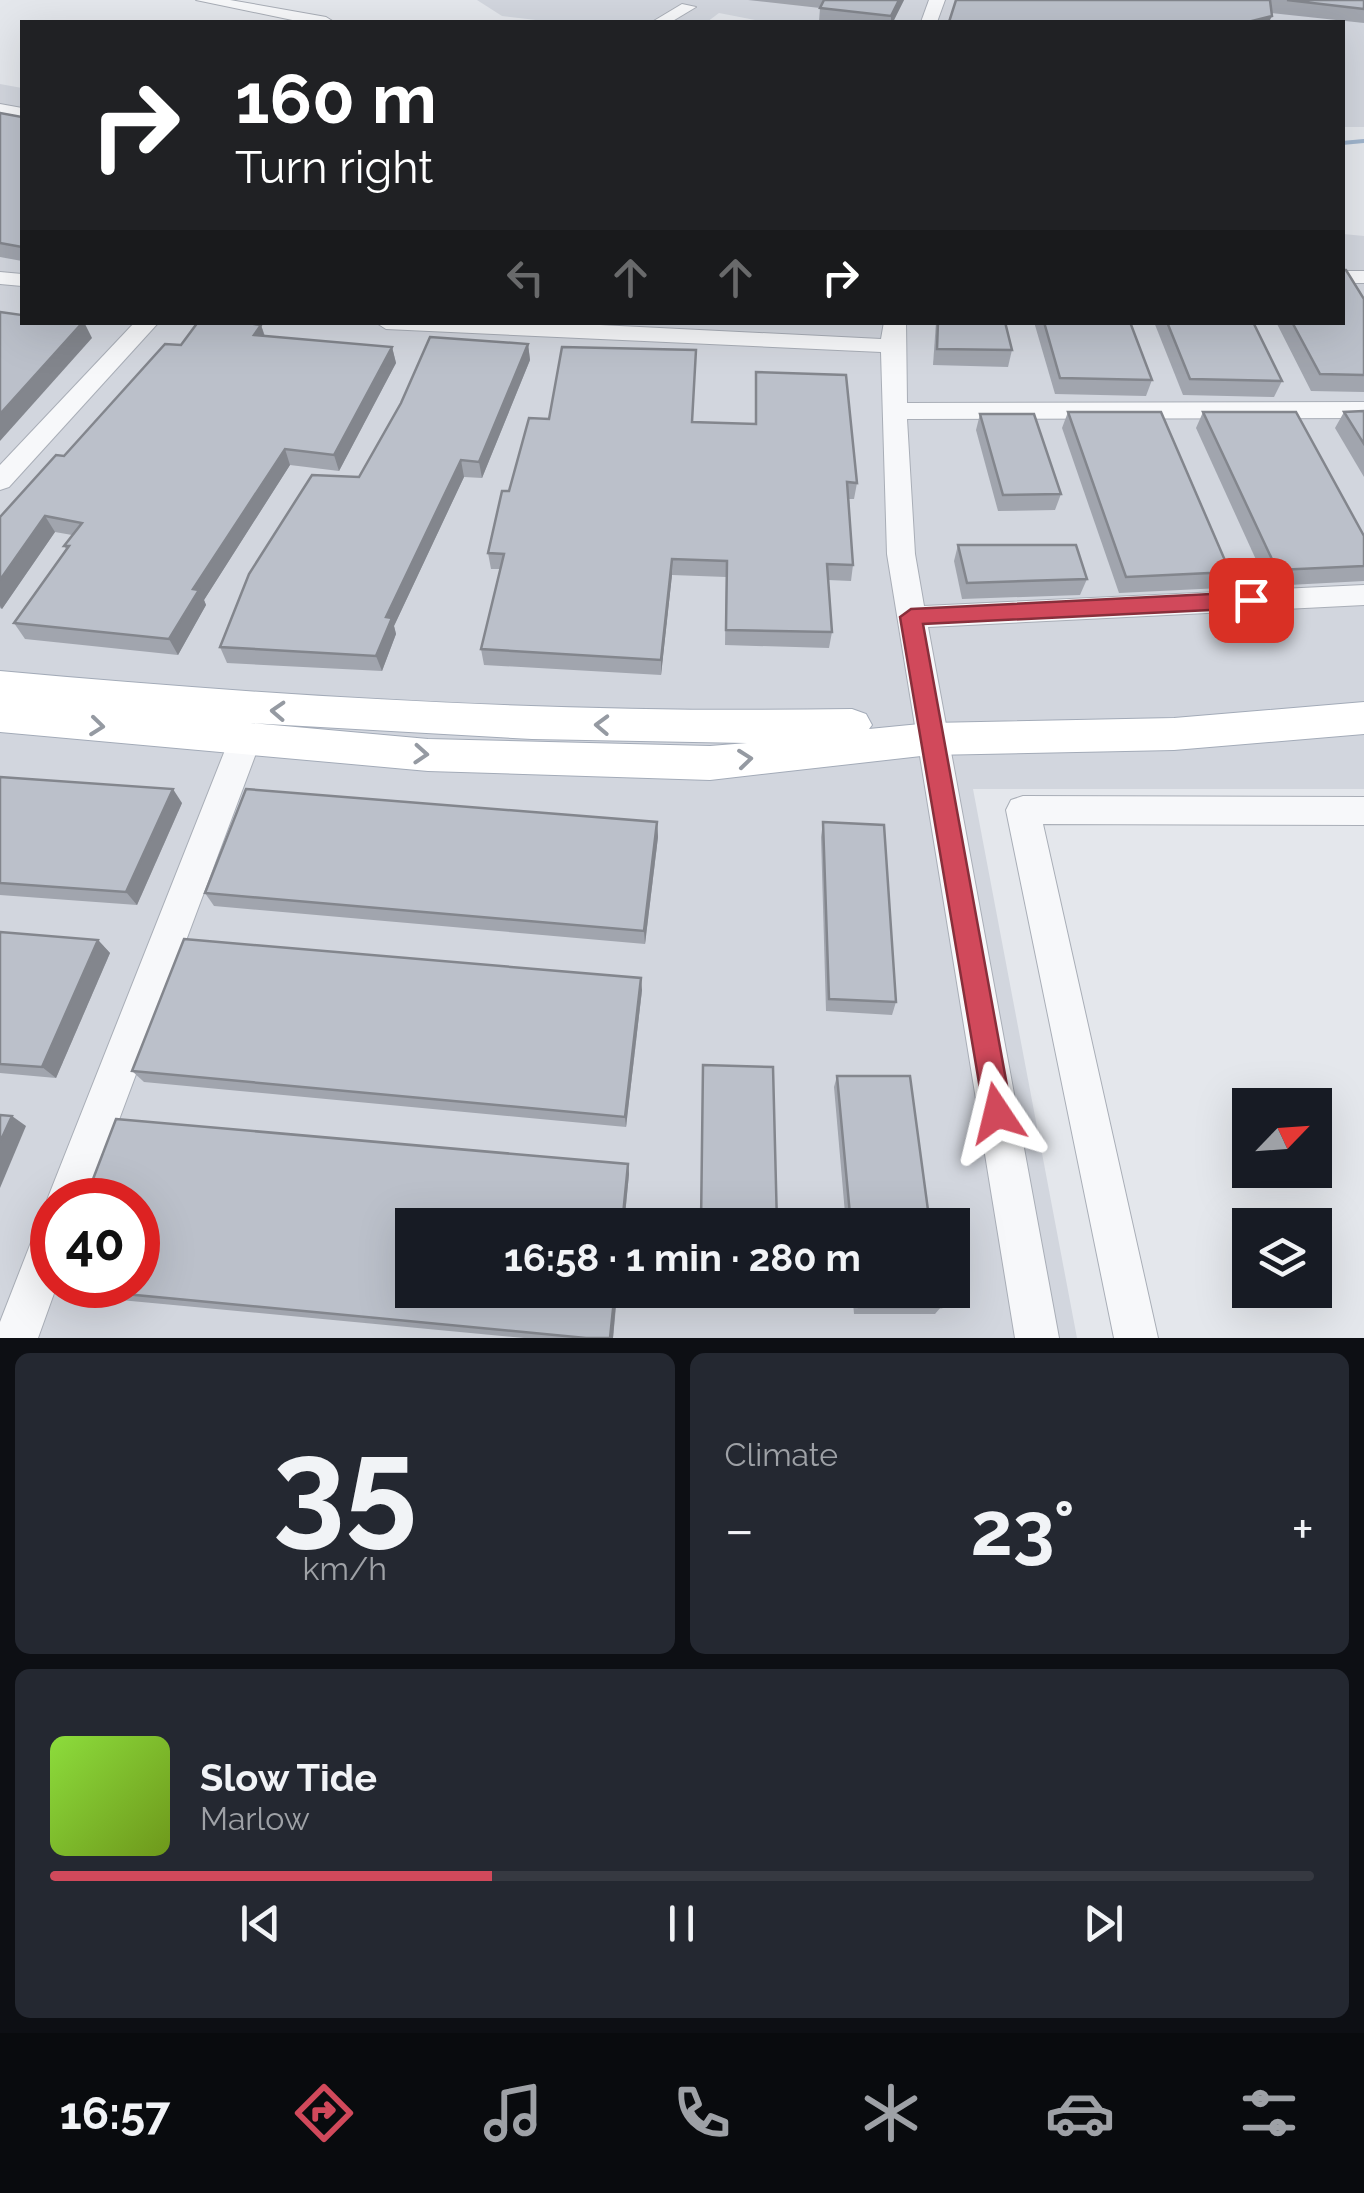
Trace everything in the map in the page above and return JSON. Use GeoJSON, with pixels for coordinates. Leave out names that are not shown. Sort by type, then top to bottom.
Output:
{"type":"FeatureCollection","features":[{"type":"Feature","properties":{"kind":"main road"},"geometry":{"type":"LineString","coordinates":[[0,686],[262,710],[706,729],[1174,734],[1364,718]]}},
{"type":"Feature","properties":{"kind":"main road"},"geometry":{"type":"LineString","coordinates":[[0,716],[428,755],[710,763],[929,731],[1168,721],[1364,705]]}},
{"type":"Feature","properties":{"kind":"street"},"geometry":{"type":"LineString","coordinates":[[204,0],[315,20]]}},
{"type":"Feature","properties":{"kind":"street"},"geometry":{"type":"LineString","coordinates":[[664,20],[688,7]]}},
{"type":"Feature","properties":{"kind":"street"},"geometry":{"type":"LineString","coordinates":[[0,481],[10,458],[145,325]]}},
{"type":"Feature","properties":{"kind":"street"},"geometry":{"type":"LineString","coordinates":[[513,325],[894,334],[901,554],[1037,1338]]}},
{"type":"Feature","properties":{"kind":"street"},"geometry":{"type":"LineString","coordinates":[[895,410],[1364,410]]}},
{"type":"Feature","properties":{"kind":"street"},"geometry":{"type":"LineString","coordinates":[[911,617],[1364,595]]}},
{"type":"Feature","properties":{"kind":"street"},"geometry":{"type":"LineString","coordinates":[[76,1178],[245,740]]}},
{"type":"Feature","properties":{"kind":"street"},"geometry":{"type":"LineString","coordinates":[[1136,1338],[1022,810],[1364,811]]}},
{"type":"Feature","properties":{"kind":"street"},"geometry":{"type":"LineString","coordinates":[[16,1338],[30,1301]]}},
{"type":"Feature","properties":{"kind":"shaded area"},"geometry":{"type":"Polygon","coordinates":[[[477,0],[1364,0],[1364,127],[1345,127],[1345,20],[755,20],[719,13],[710,20],[536,20],[502,16],[477,0]]]}},
{"type":"Feature","properties":{"kind":"shaded area"},"geometry":{"type":"Polygon","coordinates":[[[0,84],[20,88],[20,325],[1345,325],[1345,234],[1364,236],[1364,789],[973,789],[1077,1338],[0,1338],[0,84]]]}},
{"type":"Feature","properties":{"kind":"building"},"geometry":{"type":"Polygon","coordinates":[[[824,0],[899,0],[891,16],[820,8],[824,0]]]}},
{"type":"Feature","properties":{"kind":"building"},"geometry":{"type":"Polygon","coordinates":[[[956,0],[1270,0],[1272,16],[1256,20],[950,20],[956,0]]]}},
{"type":"Feature","properties":{"kind":"building"},"geometry":{"type":"Polygon","coordinates":[[[1287,0],[1364,0],[1364,9],[1287,0]]]}},
{"type":"Feature","properties":{"kind":"building"},"geometry":{"type":"Polygon","coordinates":[[[0,113],[20,117],[20,247],[0,243],[0,113]]]}},
{"type":"Feature","properties":{"kind":"building"},"geometry":{"type":"Polygon","coordinates":[[[1346,270],[1364,299],[1364,375],[1320,374],[1294,325],[1345,325],[1346,270]]]}},
{"type":"Feature","properties":{"kind":"building"},"geometry":{"type":"Polygon","coordinates":[[[0,312],[20,315],[20,325],[80,325],[0,414],[0,312]]]}},
{"type":"Feature","properties":{"kind":"building"},"geometry":{"type":"Polygon","coordinates":[[[196,325],[261,325],[254,335],[392,347],[334,455],[285,449],[193,589],[199,590],[169,639],[14,623],[82,523],[45,516],[0,580],[0,517],[56,455],[64,456],[165,344],[181,345],[196,325]]]}},
{"type":"Feature","properties":{"kind":"building"},"geometry":{"type":"Polygon","coordinates":[[[938,325],[1006,325],[1012,350],[937,349],[938,325]]]}},
{"type":"Feature","properties":{"kind":"building"},"geometry":{"type":"Polygon","coordinates":[[[1045,325],[1131,325],[1152,380],[1060,378],[1045,325]]]}},
{"type":"Feature","properties":{"kind":"building"},"geometry":{"type":"Polygon","coordinates":[[[1168,325],[1254,325],[1282,381],[1190,379],[1168,325]]]}},
{"type":"Feature","properties":{"kind":"building"},"geometry":{"type":"Polygon","coordinates":[[[430,337],[528,344],[479,462],[461,460],[386,617],[392,618],[376,656],[220,647],[249,574],[312,475],[359,477],[401,403],[430,337]]]}},
{"type":"Feature","properties":{"kind":"building"},"geometry":{"type":"Polygon","coordinates":[[[562,347],[696,350],[692,422],[756,424],[756,372],[846,375],[857,483],[847,482],[853,565],[827,564],[832,632],[726,630],[727,561],[672,559],[661,660],[481,649],[504,554],[488,553],[502,491],[509,491],[529,418],[549,419],[562,347]]]}},
{"type":"Feature","properties":{"kind":"building"},"geometry":{"type":"Polygon","coordinates":[[[1364,411],[1364,444],[1344,412],[1364,411]]]}},
{"type":"Feature","properties":{"kind":"building"},"geometry":{"type":"Polygon","coordinates":[[[1068,412],[1161,412],[1230,572],[1126,577],[1068,412]]]}},
{"type":"Feature","properties":{"kind":"building"},"geometry":{"type":"Polygon","coordinates":[[[1203,412],[1296,412],[1364,536],[1364,566],[1277,570],[1203,412]]]}},
{"type":"Feature","properties":{"kind":"building"},"geometry":{"type":"Polygon","coordinates":[[[980,414],[1034,414],[1061,494],[1003,495],[980,414]]]}},
{"type":"Feature","properties":{"kind":"building"},"geometry":{"type":"Polygon","coordinates":[[[958,545],[1076,545],[1087,579],[967,583],[958,545]]]}},
{"type":"Feature","properties":{"kind":"building"},"geometry":{"type":"Polygon","coordinates":[[[0,777],[173,789],[126,892],[0,883],[0,777]]]}},
{"type":"Feature","properties":{"kind":"building"},"geometry":{"type":"Polygon","coordinates":[[[246,789],[657,822],[644,931],[205,893],[246,789]]]}},
{"type":"Feature","properties":{"kind":"building"},"geometry":{"type":"Polygon","coordinates":[[[823,822],[884,825],[896,1002],[829,999],[823,822]]]}},
{"type":"Feature","properties":{"kind":"building"},"geometry":{"type":"Polygon","coordinates":[[[0,932],[98,940],[42,1067],[0,1064],[0,932]]]}},
{"type":"Feature","properties":{"kind":"building"},"geometry":{"type":"Polygon","coordinates":[[[184,939],[641,978],[625,1117],[132,1071],[184,939]]]}},
{"type":"Feature","properties":{"kind":"building"},"geometry":{"type":"Polygon","coordinates":[[[703,1065],[773,1067],[777,1208],[701,1208],[703,1065]]]}},
{"type":"Feature","properties":{"kind":"building"},"geometry":{"type":"Polygon","coordinates":[[[837,1076],[910,1076],[928,1208],[849,1208],[837,1076]]]}},
{"type":"Feature","properties":{"kind":"building"},"geometry":{"type":"Polygon","coordinates":[[[0,1115],[12,1116],[0,1142],[0,1115]]]}},
{"type":"Feature","properties":{"kind":"building"},"geometry":{"type":"Polygon","coordinates":[[[116,1119],[628,1164],[624,1208],[395,1208],[395,1308],[613,1308],[610,1338],[160,1297],[160,1178],[93,1178],[116,1119]]]}},
{"type":"Feature","properties":{"kind":"waterway"},"geometry":{"type":"LineString","coordinates":[[1345,143],[1364,141]]}},
{"type":"Feature","properties":{"kind":"route"},"geometry":{"type":"LineString","coordinates":[[997,1113],[911,617],[1251,600]]}}]}
